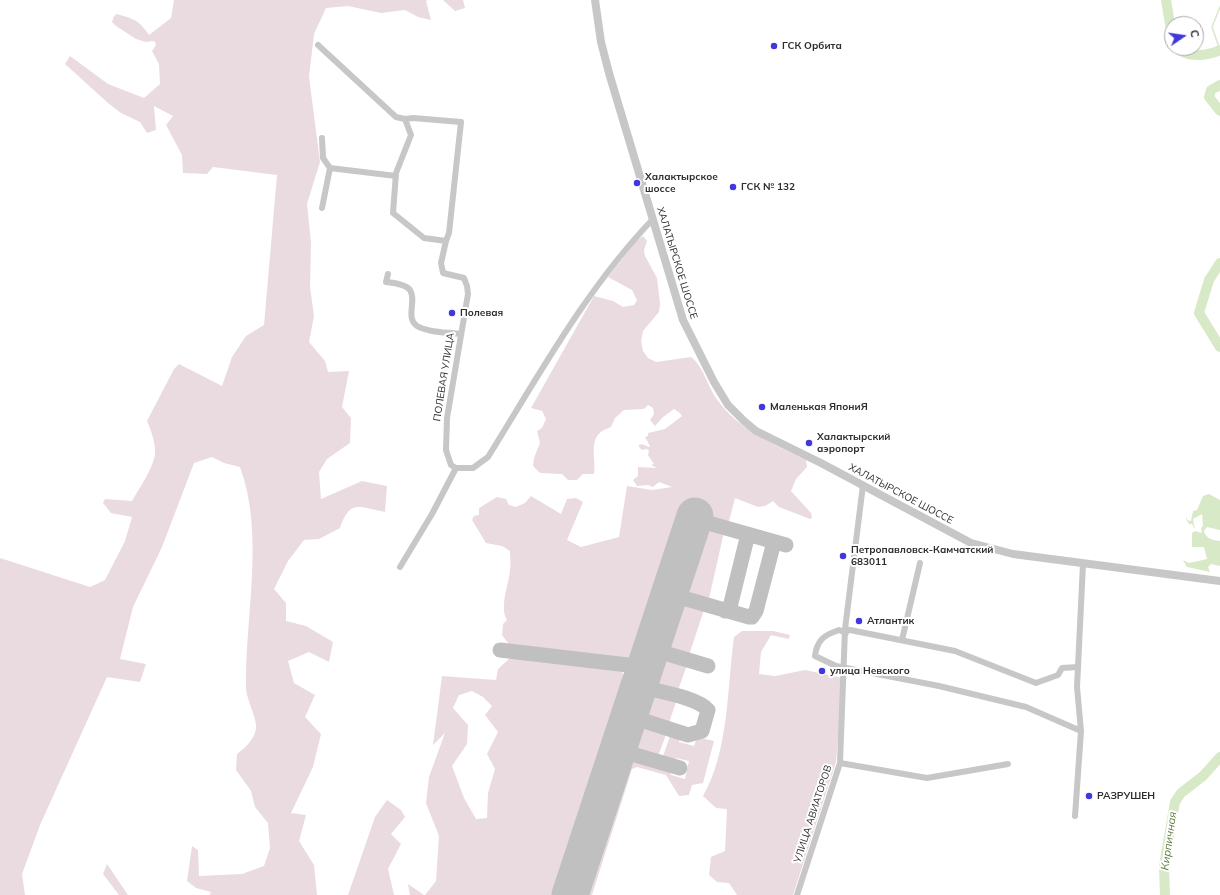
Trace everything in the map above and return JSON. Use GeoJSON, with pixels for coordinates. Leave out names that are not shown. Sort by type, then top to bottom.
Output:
{"type":"FeatureCollection","features":[{"type":"Feature","properties":{"kind":"street","name":"ХАЛАТЫРСКОЕ ШОССЕ"},"geometry":{"type":"LineString","coordinates":[[595,0],[601,42],[683,320],[704,364],[728,404],[756,431],[971,543],[1013,554],[1220,581]]}},
{"type":"Feature","properties":{"kind":"street"},"geometry":{"type":"LineString","coordinates":[[318,45],[396,117],[405,119],[413,118],[461,122],[449,233],[446,241],[424,238],[393,213],[396,176],[411,135],[405,119]]}},
{"type":"Feature","properties":{"kind":"street"},"geometry":{"type":"LineString","coordinates":[[322,138],[324,158],[330,168],[322,208]]}},
{"type":"Feature","properties":{"kind":"street"},"geometry":{"type":"LineString","coordinates":[[330,168],[396,176]]}},
{"type":"Feature","properties":{"kind":"street"},"geometry":{"type":"LineString","coordinates":[[400,567],[432,514],[456,468],[473,468],[488,457],[585,301],[628,246],[653,219]]}},
{"type":"Feature","properties":{"kind":"street","name":"ПОЛЕВАЯ УЛИЦА"},"geometry":{"type":"LineString","coordinates":[[446,241],[442,263],[443,273],[464,278],[468,294],[447,418],[446,450],[451,465],[456,468]]}},
{"type":"Feature","properties":{"kind":"street"},"geometry":{"type":"LineString","coordinates":[[388,274],[386,282],[405,287],[410,290],[412,297],[411,314],[417,326],[431,330],[461,334]]}},
{"type":"Feature","properties":{"kind":"street"},"geometry":{"type":"LineString","coordinates":[[844,666],[846,631],[863,486]]}},
{"type":"Feature","properties":{"kind":"street"},"geometry":{"type":"LineString","coordinates":[[902,640],[920,563]]}},
{"type":"Feature","properties":{"kind":"street"},"geometry":{"type":"LineString","coordinates":[[1075,816],[1081,731],[1081,712],[1077,687],[1083,564]]}},
{"type":"Feature","properties":{"kind":"street"},"geometry":{"type":"LineString","coordinates":[[1078,667],[1062,668],[1058,676],[1036,683],[955,651],[902,640],[839,630],[824,634],[817,645],[815,656],[836,666],[844,666],[939,686],[1026,707],[1081,731]]}},
{"type":"Feature","properties":{"kind":"street","name":"УЛИЦА АВИАТОРОВ"},"geometry":{"type":"LineString","coordinates":[[797,895],[840,763],[844,666]]}},
{"type":"Feature","properties":{"kind":"street"},"geometry":{"type":"LineString","coordinates":[[840,763],[927,778],[1008,764]]}},
{"type":"Feature","properties":{"kind":"shaded area"},"geometry":{"type":"Polygon","coordinates":[[[174,0],[428,0],[426,1],[431,20],[418,17],[405,10],[381,13],[348,6],[326,8],[314,34],[309,77],[320,162],[307,204],[311,243],[310,287],[314,316],[309,342],[325,361],[328,372],[349,371],[342,407],[351,418],[350,443],[327,459],[319,472],[321,499],[362,481],[387,486],[385,512],[356,507],[348,513],[340,528],[319,539],[304,540],[288,561],[274,589],[286,603],[286,621],[306,626],[333,642],[329,662],[309,652],[288,661],[294,683],[315,695],[305,717],[321,734],[313,767],[291,813],[306,815],[299,841],[314,865],[317,895],[210,895],[211,892],[196,888],[187,881],[192,846],[198,850],[199,876],[242,874],[264,866],[270,848],[268,823],[255,807],[251,791],[236,770],[237,754],[252,739],[256,728],[255,719],[246,692],[246,660],[253,548],[247,493],[240,467],[224,463],[212,457],[194,463],[162,547],[133,607],[120,659],[146,664],[140,682],[107,677],[40,825],[22,874],[25,895],[0,895],[0,558],[90,587],[105,580],[125,541],[132,517],[111,513],[103,503],[105,499],[132,501],[149,472],[155,455],[155,446],[147,421],[174,369],[179,364],[222,386],[232,357],[246,336],[264,325],[277,175],[213,167],[207,174],[183,173],[182,155],[166,125],[173,116],[154,106],[156,130],[147,133],[140,122],[121,113],[108,103],[65,64],[70,56],[108,84],[144,98],[160,84],[159,64],[152,51],[156,45],[155,42],[146,42],[136,39],[112,22],[114,16],[117,14],[128,17],[139,23],[149,35],[171,18],[174,0]]]}},
{"type":"Feature","properties":{"kind":"shaded area"},"geometry":{"type":"Polygon","coordinates":[[[443,0],[463,0],[465,8],[455,11],[443,0]]]}},
{"type":"Feature","properties":{"kind":"shaded area"},"geometry":{"type":"Polygon","coordinates":[[[643,236],[647,241],[644,250],[645,256],[657,278],[660,304],[659,312],[643,331],[641,341],[643,351],[648,358],[656,362],[691,357],[699,366],[716,398],[735,419],[769,442],[806,460],[807,467],[796,479],[791,491],[811,513],[812,518],[810,519],[779,507],[773,501],[765,506],[758,507],[735,498],[728,525],[683,513],[636,657],[625,662],[511,647],[502,635],[503,624],[507,620],[504,602],[510,568],[510,551],[502,546],[486,543],[472,520],[474,516],[479,515],[479,508],[497,497],[506,499],[509,505],[516,507],[525,503],[531,496],[561,514],[567,499],[576,498],[583,502],[567,540],[581,547],[619,537],[627,486],[652,490],[672,487],[659,482],[653,487],[648,485],[637,486],[633,480],[638,476],[638,467],[657,468],[651,465],[654,464],[648,455],[649,451],[647,449],[642,450],[639,447],[639,445],[642,444],[649,447],[650,446],[645,437],[648,436],[648,433],[665,429],[682,416],[674,409],[662,418],[655,426],[650,420],[654,414],[653,408],[648,405],[644,409],[624,410],[615,418],[611,427],[598,435],[594,447],[594,474],[583,474],[577,480],[568,480],[562,474],[540,473],[533,466],[534,458],[540,443],[537,431],[542,428],[546,419],[542,411],[531,408],[594,296],[613,301],[623,307],[634,305],[637,300],[632,290],[608,277],[637,240],[643,236]]]}},
{"type":"Feature","properties":{"kind":"shaded area"},"geometry":{"type":"Polygon","coordinates":[[[1209,494],[1220,500],[1220,530],[1207,527],[1204,531],[1205,534],[1212,540],[1220,541],[1220,566],[1211,564],[1208,567],[1210,572],[1187,567],[1183,560],[1189,563],[1207,559],[1204,547],[1192,547],[1192,533],[1195,531],[1202,533],[1202,514],[1193,519],[1195,529],[1186,519],[1187,517],[1187,520],[1191,521],[1193,511],[1197,510],[1203,496],[1209,494]]]}},
{"type":"Feature","properties":{"kind":"shaded area"},"geometry":{"type":"Polygon","coordinates":[[[705,526],[724,532],[708,603],[683,594],[705,526]]]}},
{"type":"Feature","properties":{"kind":"shaded area"},"geometry":{"type":"Polygon","coordinates":[[[680,602],[704,610],[689,655],[666,647],[680,602]]]}},
{"type":"Feature","properties":{"kind":"shaded area"},"geometry":{"type":"Polygon","coordinates":[[[742,631],[773,631],[790,635],[789,639],[771,635],[761,652],[759,674],[775,676],[805,670],[843,678],[836,762],[793,895],[737,895],[729,883],[717,882],[709,875],[711,857],[725,851],[727,809],[716,808],[703,796],[712,778],[718,759],[726,719],[734,637],[742,631]]]}},
{"type":"Feature","properties":{"kind":"shaded area"},"geometry":{"type":"Polygon","coordinates":[[[511,657],[616,668],[622,672],[626,683],[557,895],[425,895],[436,881],[439,836],[426,803],[429,777],[445,733],[433,745],[442,676],[496,680],[498,669],[511,657]],[[472,691],[459,695],[453,708],[468,725],[467,744],[452,766],[464,798],[476,819],[487,818],[488,793],[495,769],[487,754],[498,732],[485,715],[492,706],[483,697],[472,691]]]}},
{"type":"Feature","properties":{"kind":"shaded area"},"geometry":{"type":"Polygon","coordinates":[[[663,657],[687,665],[677,693],[653,685],[663,657]]]}},
{"type":"Feature","properties":{"kind":"shaded area"},"geometry":{"type":"Polygon","coordinates":[[[650,693],[676,702],[668,726],[642,717],[650,693]]]}},
{"type":"Feature","properties":{"kind":"shaded area"},"geometry":{"type":"Polygon","coordinates":[[[640,723],[667,732],[657,759],[631,750],[640,723]]]}},
{"type":"Feature","properties":{"kind":"shaded area"},"geometry":{"type":"Polygon","coordinates":[[[671,733],[680,736],[679,742],[694,746],[697,737],[714,741],[703,783],[692,785],[689,795],[679,796],[666,775],[637,767],[632,769],[592,895],[584,895],[629,758],[670,769],[671,775],[685,779],[689,761],[676,758],[674,763],[662,759],[671,733]]]}},
{"type":"Feature","properties":{"kind":"shaded area"},"geometry":{"type":"Polygon","coordinates":[[[387,800],[401,810],[405,817],[391,834],[401,844],[388,869],[394,895],[348,895],[375,817],[387,800]]]}},
{"type":"Feature","properties":{"kind":"shaded area"},"geometry":{"type":"Polygon","coordinates":[[[107,864],[128,895],[119,895],[103,874],[107,864]]]}},
{"type":"Feature","properties":{"kind":"shaded area"},"geometry":{"type":"Polygon","coordinates":[[[408,884],[424,895],[410,895],[408,884]]]}},
{"type":"Feature","properties":{"kind":"waterway","name":"Кирпичная"},"geometry":{"type":"LineString","coordinates":[[1166,0],[1169,16]]}},
{"type":"Feature","properties":{"kind":"waterway"},"geometry":{"type":"LineString","coordinates":[[1220,7],[1212,27],[1220,50]]}},
{"type":"Feature","properties":{"kind":"waterway","name":"Кирпичная"},"geometry":{"type":"LineString","coordinates":[[1204,55],[1220,50]]}},
{"type":"Feature","properties":{"kind":"waterway","name":"Кирпичная"},"geometry":{"type":"LineString","coordinates":[[1220,85],[1211,90],[1209,97],[1220,111]]}},
{"type":"Feature","properties":{"kind":"waterway","name":"Кирпичная"},"geometry":{"type":"LineString","coordinates":[[1220,263],[1209,280],[1199,313],[1220,347]]}},
{"type":"Feature","properties":{"kind":"waterway","name":"Кирпичная"},"geometry":{"type":"LineString","coordinates":[[1165,895],[1164,866],[1175,802],[1181,793],[1203,776],[1220,757]]}},
{"type":"Feature","properties":{"kind":"taxiway"},"geometry":{"type":"LineString","coordinates":[[694,519],[786,545]]}},
{"type":"Feature","properties":{"kind":"taxiway"},"geometry":{"type":"LineString","coordinates":[[725,611],[730,607],[748,534]]}},
{"type":"Feature","properties":{"kind":"taxiway"},"geometry":{"type":"LineString","coordinates":[[669,594],[752,617],[756,611],[774,542]]}},
{"type":"Feature","properties":{"kind":"taxiway"},"geometry":{"type":"LineString","coordinates":[[651,649],[708,666]]}},
{"type":"Feature","properties":{"kind":"taxiway"},"geometry":{"type":"LineString","coordinates":[[500,650],[645,667]]}},
{"type":"Feature","properties":{"kind":"taxiway"},"geometry":{"type":"LineString","coordinates":[[629,716],[688,735],[702,731],[708,710],[703,705],[686,698],[639,686]]}},
{"type":"Feature","properties":{"kind":"taxiway"},"geometry":{"type":"LineString","coordinates":[[618,750],[680,768]]}},
{"type":"Feature","properties":{"kind":"runway"},"geometry":{"type":"LineString","coordinates":[[570,895],[695,516]]}},
{"type":"Feature","properties":{"kind":"place","name":"ГСК Орбита"},"geometry":{"type":"Point","coordinates":[774,46]}},
{"type":"Feature","properties":{"kind":"place","name":"Халактырское шоссе"},"geometry":{"type":"Point","coordinates":[637,183]}},
{"type":"Feature","properties":{"kind":"place","name":"ГСК № 132"},"geometry":{"type":"Point","coordinates":[733,187]}},
{"type":"Feature","properties":{"kind":"place","name":"Полевая"},"geometry":{"type":"Point","coordinates":[452,313]}},
{"type":"Feature","properties":{"kind":"place","name":"Маленькая ЯпониЯ"},"geometry":{"type":"Point","coordinates":[762,407]}},
{"type":"Feature","properties":{"kind":"place","name":"Халактырский аэропорт"},"geometry":{"type":"Point","coordinates":[809,443]}},
{"type":"Feature","properties":{"kind":"place","name":"Петропавловск-Камчатский 683011"},"geometry":{"type":"Point","coordinates":[843,556]}},
{"type":"Feature","properties":{"kind":"place","name":"Атлантик"},"geometry":{"type":"Point","coordinates":[859,621]}},
{"type":"Feature","properties":{"kind":"place","name":"улица Невского"},"geometry":{"type":"Point","coordinates":[822,671]}},
{"type":"Feature","properties":{"kind":"place","name":"РАЗРУШЕН"},"geometry":{"type":"Point","coordinates":[1089,796]}}]}
